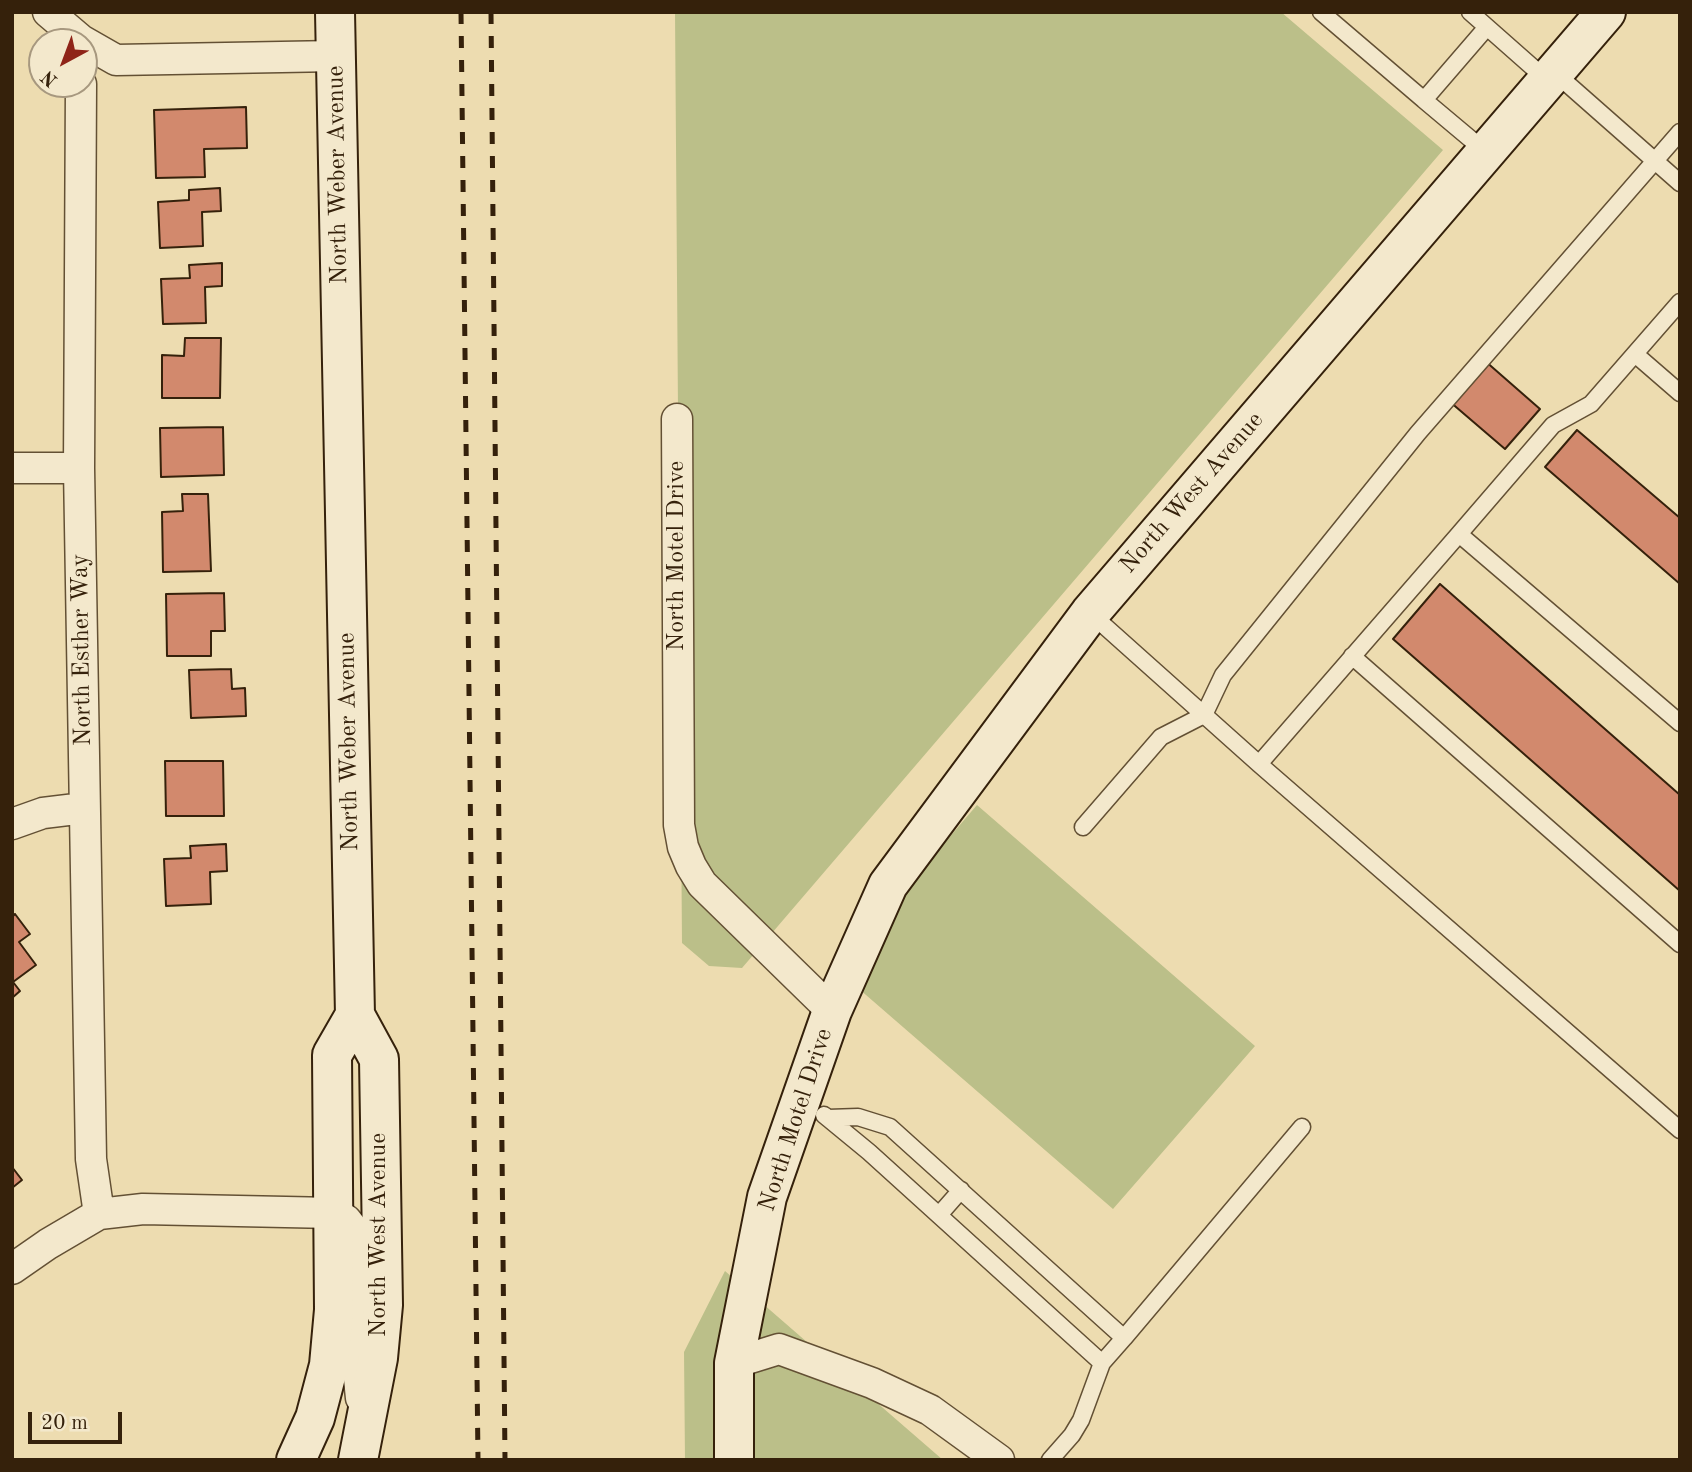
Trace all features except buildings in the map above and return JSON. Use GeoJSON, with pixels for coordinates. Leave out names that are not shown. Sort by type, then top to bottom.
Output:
{"type":"FeatureCollection","features":[{"type":"Feature","properties":{"kind":"street"},"geometry":{"type":"LineString","coordinates":[[48,12],[76,28]]}},
{"type":"Feature","properties":{"kind":"street","name":"North Weber Avenue"},"geometry":{"type":"LineString","coordinates":[[335,12],[355,1015]]}},
{"type":"Feature","properties":{"kind":"street","name":"North West Avenue"},"geometry":{"type":"LineString","coordinates":[[832,1011],[888,885],[1090,613],[1551,76],[1593,20]]}},
{"type":"Feature","properties":{"kind":"street"},"geometry":{"type":"LineString","coordinates":[[98,45],[116,60],[336,56]]}},
{"type":"Feature","properties":{"kind":"street","name":"North Esther Way"},"geometry":{"type":"LineString","coordinates":[[81,98],[79,468],[84,808],[91,1160],[99,1214]]}},
{"type":"Feature","properties":{"kind":"street","name":"North Motel Drive"},"geometry":{"type":"LineString","coordinates":[[677,419],[679,825],[683,847],[702,884],[832,1011],[814,1110],[767,1197],[734,1363],[734,1460]]}},
{"type":"Feature","properties":{"kind":"street"},"geometry":{"type":"LineString","coordinates":[[12,468],[79,468]]}},
{"type":"Feature","properties":{"kind":"street"},"geometry":{"type":"LineString","coordinates":[[12,824],[43,813],[84,808]]}},
{"type":"Feature","properties":{"kind":"street"},"geometry":{"type":"LineString","coordinates":[[296,1460],[315,1419],[329,1365],[334,1310],[332,1055],[355,1015]]}},
{"type":"Feature","properties":{"kind":"street","name":"North West Avenue"},"geometry":{"type":"LineString","coordinates":[[355,1015],[379,1059],[383,1305],[378,1358],[361,1446]]}},
{"type":"Feature","properties":{"kind":"street"},"geometry":{"type":"LineString","coordinates":[[12,1269],[99,1214],[144,1209],[333,1213],[346,1220],[357,1234],[363,1248],[358,1369],[361,1446]]}},
{"type":"Feature","properties":{"kind":"street"},"geometry":{"type":"LineString","coordinates":[[734,1363],[779,1349],[861,1379],[930,1410],[999,1460]]}},
{"type":"Feature","properties":{"kind":"lane"},"geometry":{"type":"LineString","coordinates":[[1321,12],[1486,152]]}},
{"type":"Feature","properties":{"kind":"lane"},"geometry":{"type":"LineString","coordinates":[[1470,12],[1680,183]]}},
{"type":"Feature","properties":{"kind":"lane"},"geometry":{"type":"LineString","coordinates":[[1424,100],[1487,27]]}},
{"type":"Feature","properties":{"kind":"lane"},"geometry":{"type":"LineString","coordinates":[[1083,827],[1161,737],[1204,715],[1223,675],[1409,443],[1680,132]]}},
{"type":"Feature","properties":{"kind":"lane"},"geometry":{"type":"LineString","coordinates":[[1259,764],[1553,425],[1591,404],[1680,302]]}},
{"type":"Feature","properties":{"kind":"lane"},"geometry":{"type":"LineString","coordinates":[[1635,354],[1680,393]]}},
{"type":"Feature","properties":{"kind":"lane"},"geometry":{"type":"LineString","coordinates":[[1459,534],[1680,723]]}},
{"type":"Feature","properties":{"kind":"lane"},"geometry":{"type":"LineString","coordinates":[[1090,613],[1259,764],[1680,1129]]}},
{"type":"Feature","properties":{"kind":"lane"},"geometry":{"type":"LineString","coordinates":[[1352,656],[1680,944]]}},
{"type":"Feature","properties":{"kind":"lane"},"geometry":{"type":"LineString","coordinates":[[814,1110],[858,1117],[890,1128],[1124,1338]]}},
{"type":"Feature","properties":{"kind":"lane"},"geometry":{"type":"LineString","coordinates":[[814,1110],[869,1152],[1102,1363]]}},
{"type":"Feature","properties":{"kind":"lane"},"geometry":{"type":"LineString","coordinates":[[1050,1460],[1072,1435],[1081,1419],[1102,1363],[1302,1127]]}},
{"type":"Feature","properties":{"kind":"lane"},"geometry":{"type":"LineString","coordinates":[[869,1152],[890,1128]]}},
{"type":"Feature","properties":{"kind":"lane"},"geometry":{"type":"LineString","coordinates":[[939,1214],[961,1190]]}},
{"type":"Feature","properties":{"kind":"green space"},"geometry":{"type":"Polygon","coordinates":[[[675,12],[1281,12],[1443,150],[742,968],[709,966],[682,943],[675,12]]]}},
{"type":"Feature","properties":{"kind":"green space"},"geometry":{"type":"Polygon","coordinates":[[[977,805],[1255,1046],[1113,1209],[836,969],[977,805]]]}},
{"type":"Feature","properties":{"kind":"green space"},"geometry":{"type":"Polygon","coordinates":[[[725,1271],[943,1460],[685,1460],[684,1352],[725,1271]]]}},
{"type":"Feature","properties":{"kind":"railway"},"geometry":{"type":"LineString","coordinates":[[461,12],[478,1460]]}},
{"type":"Feature","properties":{"kind":"railway"},"geometry":{"type":"LineString","coordinates":[[491,12],[505,1460]]}}]}
